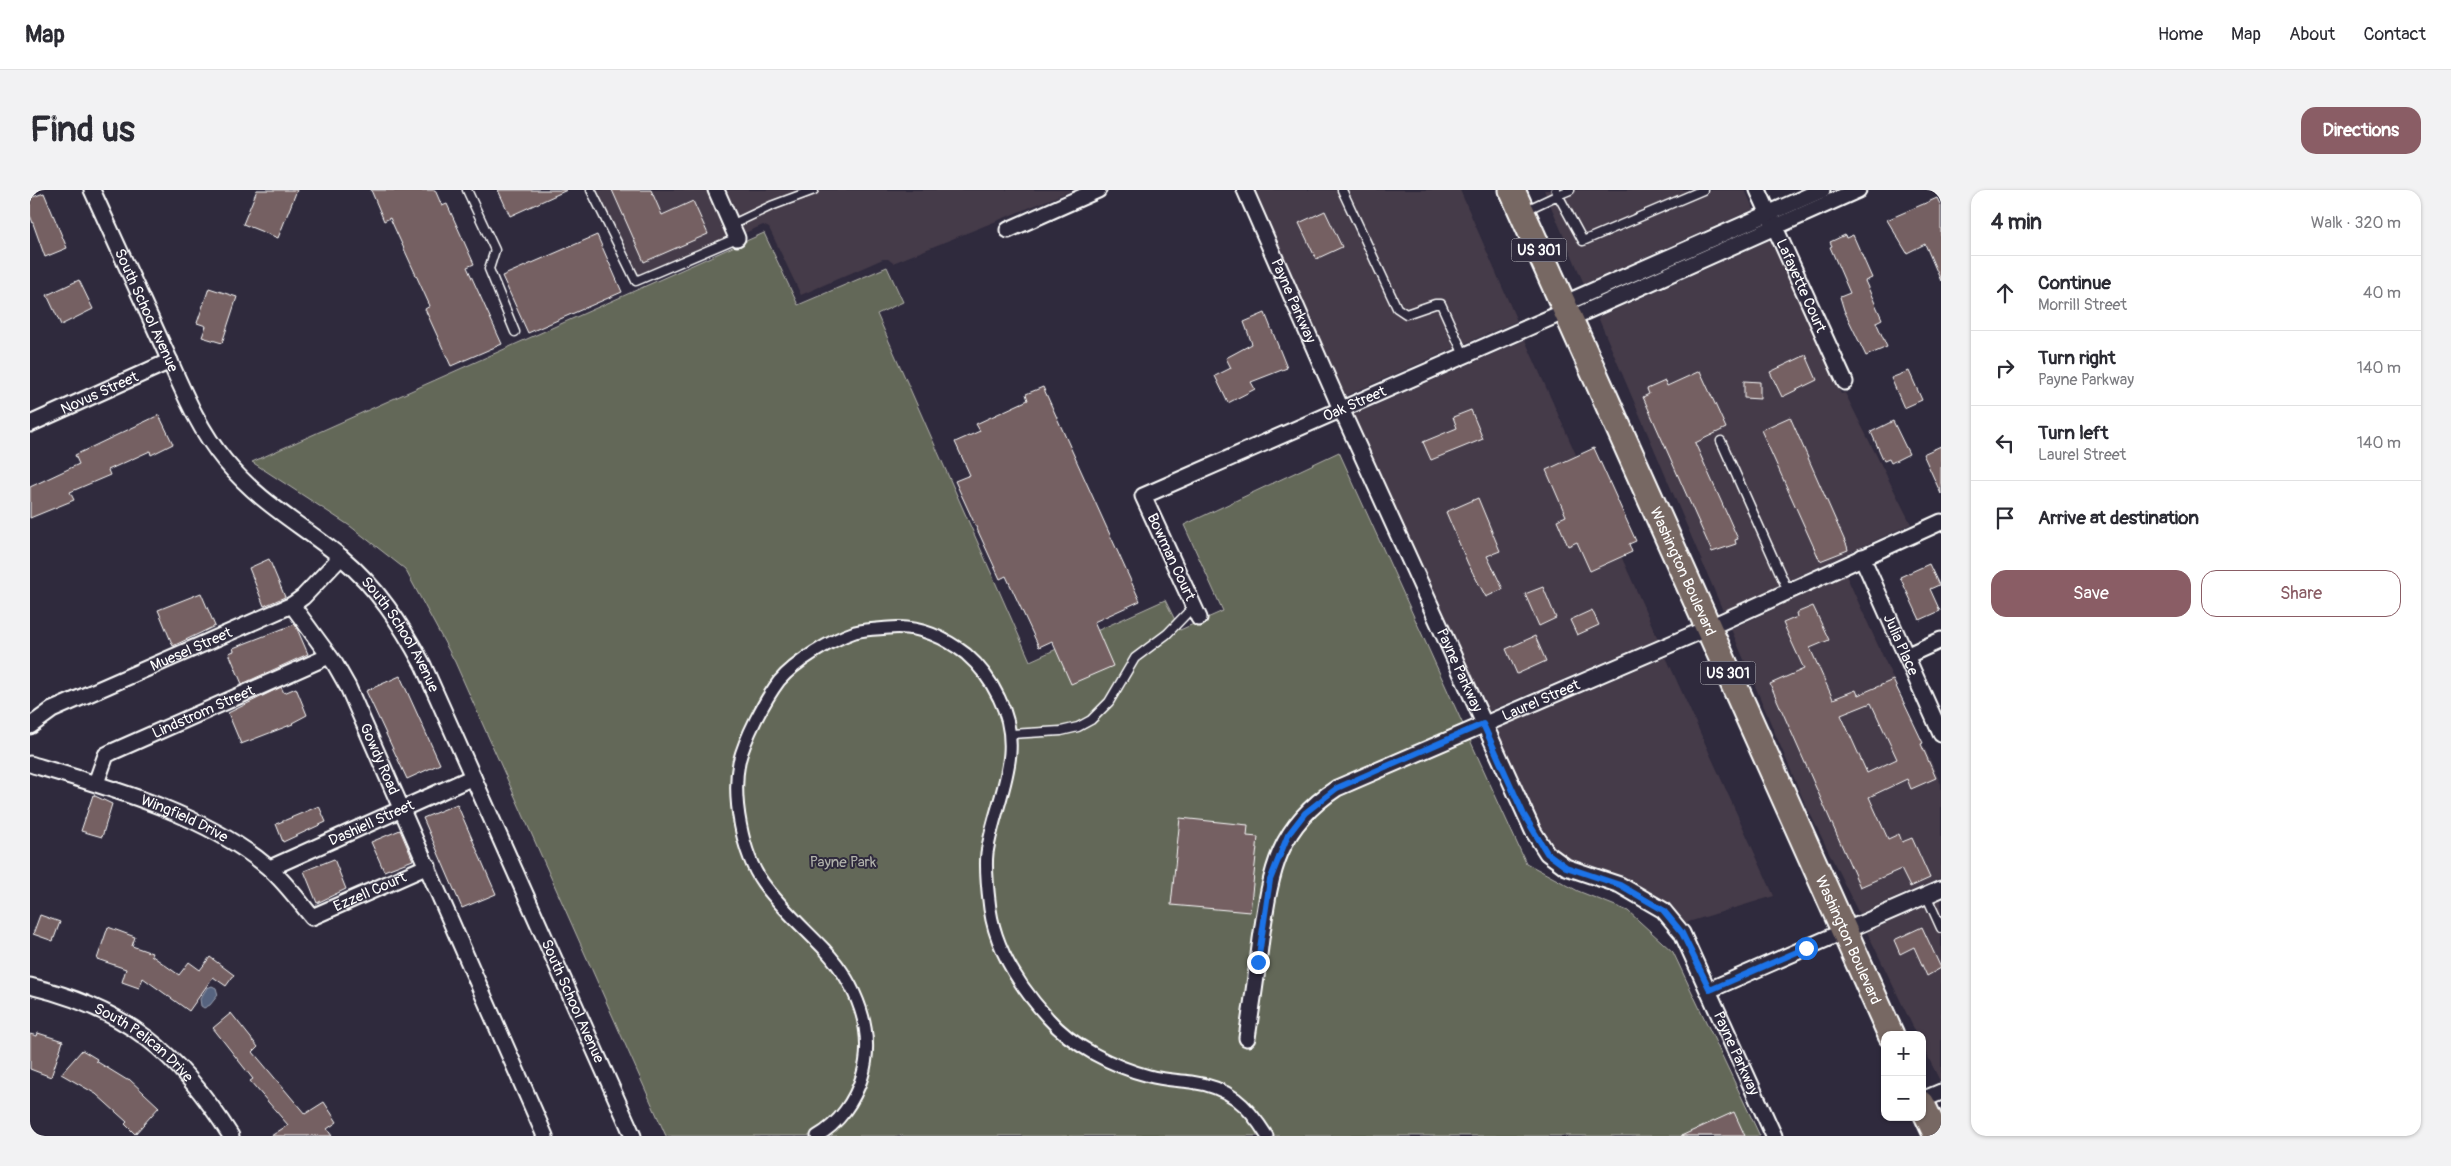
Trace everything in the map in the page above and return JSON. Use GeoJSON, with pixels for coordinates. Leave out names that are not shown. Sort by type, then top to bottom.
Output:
{"type":"FeatureCollection","features":[{"type":"Feature","properties":{"kind":"main road","name":"Washington Boulevard"},"geometry":{"type":"LineString","coordinates":[[1517,201],[1889,1031]]}},
{"type":"Feature","properties":{"kind":"main road"},"geometry":{"type":"LineString","coordinates":[[1926,1114],[1935,1135]]}},
{"type":"Feature","properties":{"kind":"street","name":"South School Avenue"},"geometry":{"type":"LineString","coordinates":[[92,190],[190,407],[214,447],[268,505],[341,557],[383,599],[404,630],[423,665],[633,1136]]}},
{"type":"Feature","properties":{"kind":"street"},"geometry":{"type":"LineString","coordinates":[[716,190],[734,231]]}},
{"type":"Feature","properties":{"kind":"street"},"geometry":{"type":"LineString","coordinates":[[1008,230],[1098,190]]}},
{"type":"Feature","properties":{"kind":"street","name":"Payne Parkway"},"geometry":{"type":"LineString","coordinates":[[1245,190],[1340,409],[1524,815],[1547,853],[1566,867],[1620,885],[1663,910],[1682,933],[1710,990],[1774,1136]]}},
{"type":"Feature","properties":{"kind":"street","name":"Lafayette Court"},"geometry":{"type":"LineString","coordinates":[[1758,190],[1845,382]]}},
{"type":"Feature","properties":{"kind":"street"},"geometry":{"type":"LineString","coordinates":[[1771,220],[1822,190]]}},
{"type":"Feature","properties":{"kind":"street"},"geometry":{"type":"LineString","coordinates":[[1771,220],[1858,190]]}},
{"type":"Feature","properties":{"kind":"street","name":"Oak Street"},"geometry":{"type":"LineString","coordinates":[[1143,496],[1771,220]]}},
{"type":"Feature","properties":{"kind":"street","name":"Novus Street"},"geometry":{"type":"LineString","coordinates":[[30,424],[170,361]]}},
{"type":"Feature","properties":{"kind":"street","name":"Bowman Court"},"geometry":{"type":"LineString","coordinates":[[1143,496],[1196,612]]}},
{"type":"Feature","properties":{"kind":"street","name":"Laurel Street"},"geometry":{"type":"LineString","coordinates":[[1247,1038],[1270,880],[1288,835],[1305,813],[1337,788],[1708,628],[1941,522]]}},
{"type":"Feature","properties":{"kind":"street","name":"Muesel Street"},"geometry":{"type":"LineString","coordinates":[[30,726],[52,710],[292,605],[303,597],[341,557]]}},
{"type":"Feature","properties":{"kind":"street","name":"Julia Place"},"geometry":{"type":"LineString","coordinates":[[1862,557],[1941,734]]}},
{"type":"Feature","properties":{"kind":"street","name":"Gowdy Road"},"geometry":{"type":"LineString","coordinates":[[292,605],[329,656],[348,687],[545,1136]]}},
{"type":"Feature","properties":{"kind":"street"},"geometry":{"type":"LineString","coordinates":[[817,1136],[836,1121],[858,1093],[867,1061],[865,1018],[849,985],[828,953],[762,882],[746,849],[738,803],[739,763],[756,721],[780,680],[817,650],[856,632],[903,627],[946,638],[974,660],[991,682],[1006,712],[1011,734],[1010,765],[987,855],[990,910],[1001,952],[1021,984],[1050,1021],[1087,1050],[1147,1076],[1195,1082],[1234,1096],[1252,1112],[1267,1136]]}},
{"type":"Feature","properties":{"kind":"street"},"geometry":{"type":"LineString","coordinates":[[1906,656],[1941,640]]}},
{"type":"Feature","properties":{"kind":"street","name":"Lindstrom Street"},"geometry":{"type":"LineString","coordinates":[[96,783],[106,755],[329,656]]}},
{"type":"Feature","properties":{"kind":"street","name":"Wingfield Drive"},"geometry":{"type":"LineString","coordinates":[[30,764],[96,783],[185,818],[240,847],[270,868],[312,916]]}},
{"type":"Feature","properties":{"kind":"street","name":"Dashiell Street"},"geometry":{"type":"LineString","coordinates":[[270,868],[473,777]]}},
{"type":"Feature","properties":{"kind":"street","name":"Ezzell Court"},"geometry":{"type":"LineString","coordinates":[[312,916],[428,866]]}},
{"type":"Feature","properties":{"kind":"street"},"geometry":{"type":"LineString","coordinates":[[1710,990],[1941,889]]}},
{"type":"Feature","properties":{"kind":"street","name":"South Pelican Drive"},"geometry":{"type":"LineString","coordinates":[[30,986],[102,1010],[139,1031],[158,1046],[194,1083],[231,1136]]}},
{"type":"Feature","properties":{"kind":"street"},"geometry":{"type":"LineString","coordinates":[[1926,1098],[1941,1092]]}},
{"type":"Feature","properties":{"kind":"lane"},"geometry":{"type":"LineString","coordinates":[[467,190],[495,250],[489,269],[515,332]]}},
{"type":"Feature","properties":{"kind":"lane"},"geometry":{"type":"LineString","coordinates":[[591,190],[636,280],[734,231],[772,206],[814,190]]}},
{"type":"Feature","properties":{"kind":"lane"},"geometry":{"type":"LineString","coordinates":[[1342,190],[1397,308],[1406,314],[1435,304],[1441,304],[1464,355]]}},
{"type":"Feature","properties":{"kind":"lane"},"geometry":{"type":"LineString","coordinates":[[1517,201],[1570,190]]}},
{"type":"Feature","properties":{"kind":"lane"},"geometry":{"type":"LineString","coordinates":[[1557,193],[1583,241],[1703,190]]}},
{"type":"Feature","properties":{"kind":"lane"},"geometry":{"type":"LineString","coordinates":[[1721,441],[1788,591]]}},
{"type":"Feature","properties":{"kind":"lane"},"geometry":{"type":"LineString","coordinates":[[1011,734],[1062,731],[1078,727],[1091,720],[1110,702],[1134,658],[1196,612]]}},
{"type":"Feature","properties":{"kind":"lane"},"geometry":{"type":"LineString","coordinates":[[1926,895],[1941,928]]}},
{"type":"Feature","properties":{"kind":"shaded area"},"geometry":{"type":"Polygon","coordinates":[[[590,190],[706,190],[728,240],[636,281],[590,190]]]}},
{"type":"Feature","properties":{"kind":"shaded area"},"geometry":{"type":"Polygon","coordinates":[[[726,190],[1073,190],[893,263],[888,259],[883,259],[801,295],[769,228],[763,225],[745,233],[726,190]]]}},
{"type":"Feature","properties":{"kind":"shaded area"},"geometry":{"type":"Polygon","coordinates":[[[1255,190],[1460,190],[1517,321],[1345,396],[1255,190]]]}},
{"type":"Feature","properties":{"kind":"shaded area"},"geometry":{"type":"Polygon","coordinates":[[[1544,190],[1745,190],[1754,209],[1584,284],[1544,190]]]}},
{"type":"Feature","properties":{"kind":"shaded area"},"geometry":{"type":"Polygon","coordinates":[[[1770,240],[1841,394],[1845,393],[1911,524],[1723,611],[1598,317],[1770,240]]]}},
{"type":"Feature","properties":{"kind":"shaded area"},"geometry":{"type":"Polygon","coordinates":[[[1525,340],[1658,639],[1487,712],[1353,415],[1525,340]]]}},
{"type":"Feature","properties":{"kind":"shaded area"},"geometry":{"type":"Polygon","coordinates":[[[1846,575],[1941,784],[1941,878],[1859,914],[1802,797],[1731,629],[1846,575]]]}},
{"type":"Feature","properties":{"kind":"shaded area"},"geometry":{"type":"Polygon","coordinates":[[[1666,657],[1774,896],[1685,923],[1669,904],[1624,877],[1569,858],[1553,846],[1532,811],[1495,730],[1666,657]]]}},
{"type":"Feature","properties":{"kind":"shaded area"},"geometry":{"type":"Polygon","coordinates":[[[1941,899],[1941,1081],[1926,1053],[1926,1031],[1915,1031],[1867,932],[1941,899]]]}},
{"type":"Feature","properties":{"kind":"green space","name":"Payne Park"},"geometry":{"type":"Polygon","coordinates":[[[764,233],[798,305],[887,267],[903,302],[877,314],[1030,661],[1165,600],[1180,630],[1223,611],[1184,525],[1339,452],[1526,863],[1578,891],[1628,911],[1673,952],[1760,1136],[666,1136],[455,662],[405,569],[350,526],[252,462],[764,233]]]}},
{"type":"Feature","properties":{"kind":"water"},"geometry":{"type":"Polygon","coordinates":[[[212,986],[216,988],[218,995],[210,1005],[204,1008],[201,1006],[200,999],[207,988],[212,986]]]}},
{"type":"Feature","properties":{"kind":"building"},"geometry":{"type":"Polygon","coordinates":[[[257,190],[297,190],[278,238],[243,224],[257,190]]]}},
{"type":"Feature","properties":{"kind":"building"},"geometry":{"type":"Polygon","coordinates":[[[371,190],[435,190],[442,206],[447,204],[474,264],[467,267],[502,344],[451,366],[425,309],[430,306],[390,218],[384,221],[371,190]]]}},
{"type":"Feature","properties":{"kind":"building"},"geometry":{"type":"Polygon","coordinates":[[[498,190],[567,190],[510,216],[498,190]]]}},
{"type":"Feature","properties":{"kind":"building"},"geometry":{"type":"Polygon","coordinates":[[[612,190],[651,190],[662,215],[693,201],[708,234],[644,262],[612,190]]]}},
{"type":"Feature","properties":{"kind":"building"},"geometry":{"type":"Polygon","coordinates":[[[44,193],[67,248],[45,257],[30,215],[30,198],[44,193]]]}},
{"type":"Feature","properties":{"kind":"building"},"geometry":{"type":"Polygon","coordinates":[[[1937,198],[1941,206],[1941,281],[1925,244],[1907,253],[1887,220],[1937,198]]]}},
{"type":"Feature","properties":{"kind":"building"},"geometry":{"type":"Polygon","coordinates":[[[1325,211],[1342,247],[1316,259],[1299,223],[1325,211]]]}},
{"type":"Feature","properties":{"kind":"building"},"geometry":{"type":"Polygon","coordinates":[[[597,235],[622,292],[528,333],[502,276],[597,235]]]}},
{"type":"Feature","properties":{"kind":"building"},"geometry":{"type":"Polygon","coordinates":[[[1845,235],[1846,238],[1853,235],[1872,278],[1865,281],[1882,319],[1876,322],[1887,347],[1866,356],[1844,310],[1840,297],[1850,293],[1830,247],[1832,246],[1830,242],[1845,235]]]}},
{"type":"Feature","properties":{"kind":"building"},"geometry":{"type":"Polygon","coordinates":[[[79,280],[93,309],[61,325],[47,295],[79,280]]]}},
{"type":"Feature","properties":{"kind":"building"},"geometry":{"type":"Polygon","coordinates":[[[209,288],[237,297],[222,343],[202,337],[206,326],[197,323],[209,288]]]}},
{"type":"Feature","properties":{"kind":"building"},"geometry":{"type":"Polygon","coordinates":[[[1265,313],[1287,368],[1251,382],[1255,389],[1228,403],[1215,376],[1231,368],[1226,358],[1252,344],[1244,322],[1265,313]]]}},
{"type":"Feature","properties":{"kind":"building"},"geometry":{"type":"Polygon","coordinates":[[[1806,355],[1817,380],[1782,397],[1770,372],[1806,355]]]}},
{"type":"Feature","properties":{"kind":"building"},"geometry":{"type":"Polygon","coordinates":[[[1700,371],[1726,428],[1695,443],[1738,539],[1735,540],[1736,544],[1712,552],[1643,397],[1649,394],[1647,389],[1665,381],[1667,386],[1700,371]]]}},
{"type":"Feature","properties":{"kind":"building"},"geometry":{"type":"Polygon","coordinates":[[[1909,371],[1922,400],[1904,408],[1891,378],[1909,371]]]}},
{"type":"Feature","properties":{"kind":"building"},"geometry":{"type":"Polygon","coordinates":[[[1744,381],[1760,382],[1760,399],[1744,398],[1744,381]]]}},
{"type":"Feature","properties":{"kind":"building"},"geometry":{"type":"Polygon","coordinates":[[[1043,387],[1140,601],[1094,622],[1113,666],[1071,684],[1052,641],[1039,647],[1006,576],[1000,579],[955,481],[970,475],[955,442],[980,431],[976,424],[1028,400],[1026,394],[1043,387]]]}},
{"type":"Feature","properties":{"kind":"building"},"geometry":{"type":"Polygon","coordinates":[[[1471,410],[1483,439],[1431,460],[1423,442],[1457,428],[1453,417],[1471,410]]]}},
{"type":"Feature","properties":{"kind":"building"},"geometry":{"type":"Polygon","coordinates":[[[159,415],[173,444],[151,455],[150,451],[108,470],[110,475],[70,492],[74,500],[30,518],[30,487],[79,464],[75,455],[159,415]]]}},
{"type":"Feature","properties":{"kind":"building"},"geometry":{"type":"Polygon","coordinates":[[[1790,417],[1848,550],[1820,561],[1761,430],[1790,417]]]}},
{"type":"Feature","properties":{"kind":"building"},"geometry":{"type":"Polygon","coordinates":[[[1893,421],[1909,454],[1891,463],[1889,459],[1884,461],[1871,432],[1893,421]]]}},
{"type":"Feature","properties":{"kind":"building"},"geometry":{"type":"Polygon","coordinates":[[[1941,446],[1941,494],[1923,454],[1941,446]]]}},
{"type":"Feature","properties":{"kind":"building"},"geometry":{"type":"Polygon","coordinates":[[[1594,448],[1636,541],[1629,544],[1632,552],[1590,571],[1577,542],[1568,546],[1557,520],[1566,516],[1546,470],[1594,448]]]}},
{"type":"Feature","properties":{"kind":"building"},"geometry":{"type":"Polygon","coordinates":[[[1478,498],[1500,551],[1487,556],[1503,589],[1486,597],[1468,564],[1446,512],[1478,498]]]}},
{"type":"Feature","properties":{"kind":"building"},"geometry":{"type":"Polygon","coordinates":[[[269,559],[285,597],[264,606],[249,568],[269,559]]]}},
{"type":"Feature","properties":{"kind":"building"},"geometry":{"type":"Polygon","coordinates":[[[1929,564],[1939,585],[1930,589],[1940,611],[1920,620],[1900,577],[1929,564]]]}},
{"type":"Feature","properties":{"kind":"building"},"geometry":{"type":"Polygon","coordinates":[[[1543,587],[1556,618],[1539,626],[1525,594],[1543,587]]]}},
{"type":"Feature","properties":{"kind":"building"},"geometry":{"type":"Polygon","coordinates":[[[201,593],[215,626],[173,646],[158,610],[201,593]]]}},
{"type":"Feature","properties":{"kind":"building"},"geometry":{"type":"Polygon","coordinates":[[[1813,606],[1829,640],[1810,648],[1833,699],[1856,690],[1858,695],[1893,680],[1923,743],[1921,744],[1936,778],[1911,789],[1907,779],[1869,797],[1888,839],[1899,834],[1902,842],[1912,838],[1930,878],[1910,887],[1901,869],[1860,887],[1770,684],[1804,669],[1783,623],[1797,617],[1796,613],[1813,606]],[[1871,703],[1841,715],[1867,773],[1897,759],[1871,703]]]}},
{"type":"Feature","properties":{"kind":"building"},"geometry":{"type":"Polygon","coordinates":[[[1592,610],[1599,625],[1577,635],[1570,620],[1592,610]]]}},
{"type":"Feature","properties":{"kind":"building"},"geometry":{"type":"Polygon","coordinates":[[[295,624],[308,654],[242,684],[229,653],[234,651],[233,648],[295,624]]]}},
{"type":"Feature","properties":{"kind":"building"},"geometry":{"type":"Polygon","coordinates":[[[1535,636],[1546,661],[1517,674],[1506,649],[1535,636]]]}},
{"type":"Feature","properties":{"kind":"building"},"geometry":{"type":"Polygon","coordinates":[[[400,676],[440,764],[407,779],[366,691],[400,676]]]}},
{"type":"Feature","properties":{"kind":"building"},"geometry":{"type":"Polygon","coordinates":[[[281,687],[284,693],[296,688],[307,715],[293,724],[241,744],[228,713],[281,687]]]}},
{"type":"Feature","properties":{"kind":"building"},"geometry":{"type":"Polygon","coordinates":[[[93,795],[112,804],[102,837],[81,831],[93,795]]]}},
{"type":"Feature","properties":{"kind":"building"},"geometry":{"type":"Polygon","coordinates":[[[457,804],[496,894],[462,908],[423,818],[457,804]]]}},
{"type":"Feature","properties":{"kind":"building"},"geometry":{"type":"Polygon","coordinates":[[[319,806],[326,822],[283,842],[276,824],[319,806]]]}},
{"type":"Feature","properties":{"kind":"building"},"geometry":{"type":"Polygon","coordinates":[[[1180,818],[1248,825],[1247,836],[1258,837],[1250,912],[1171,905],[1180,818]]]}},
{"type":"Feature","properties":{"kind":"building"},"geometry":{"type":"Polygon","coordinates":[[[400,830],[413,860],[384,871],[371,842],[400,830]]]}},
{"type":"Feature","properties":{"kind":"building"},"geometry":{"type":"Polygon","coordinates":[[[334,859],[346,889],[317,903],[304,871],[334,859]]]}},
{"type":"Feature","properties":{"kind":"building"},"geometry":{"type":"Polygon","coordinates":[[[40,915],[60,922],[53,941],[33,934],[40,915]]]}},
{"type":"Feature","properties":{"kind":"building"},"geometry":{"type":"Polygon","coordinates":[[[108,927],[135,937],[132,946],[152,953],[151,955],[179,975],[189,962],[200,970],[210,957],[234,975],[226,986],[213,977],[189,1011],[143,978],[139,988],[122,982],[126,969],[97,959],[108,927]]]}},
{"type":"Feature","properties":{"kind":"building"},"geometry":{"type":"Polygon","coordinates":[[[1922,927],[1941,968],[1927,976],[1914,947],[1900,954],[1894,940],[1922,927]]]}},
{"type":"Feature","properties":{"kind":"building"},"geometry":{"type":"Polygon","coordinates":[[[231,1013],[258,1047],[253,1052],[305,1114],[324,1102],[337,1122],[327,1129],[332,1136],[271,1136],[288,1125],[250,1081],[253,1079],[213,1028],[231,1013]]]}},
{"type":"Feature","properties":{"kind":"building"},"geometry":{"type":"Polygon","coordinates":[[[38,1033],[63,1041],[51,1077],[30,1069],[30,1034],[37,1036],[38,1033]]]}},
{"type":"Feature","properties":{"kind":"building"},"geometry":{"type":"Polygon","coordinates":[[[82,1050],[97,1059],[96,1061],[127,1080],[129,1079],[159,1107],[135,1134],[125,1124],[127,1122],[96,1094],[61,1074],[82,1050]]]}},
{"type":"Feature","properties":{"kind":"building"},"geometry":{"type":"Polygon","coordinates":[[[1734,1112],[1745,1136],[1681,1136],[1734,1112]]]}},
{"type":"Feature","properties":{"kind":"route"},"geometry":{"type":"LineString","coordinates":[[1258,962],[1270,880],[1277,858],[1288,835],[1305,813],[1320,799],[1337,788],[1483,724],[1524,815],[1547,853],[1566,867],[1620,885],[1663,910],[1682,933],[1710,990],[1806,948]]}}]}
